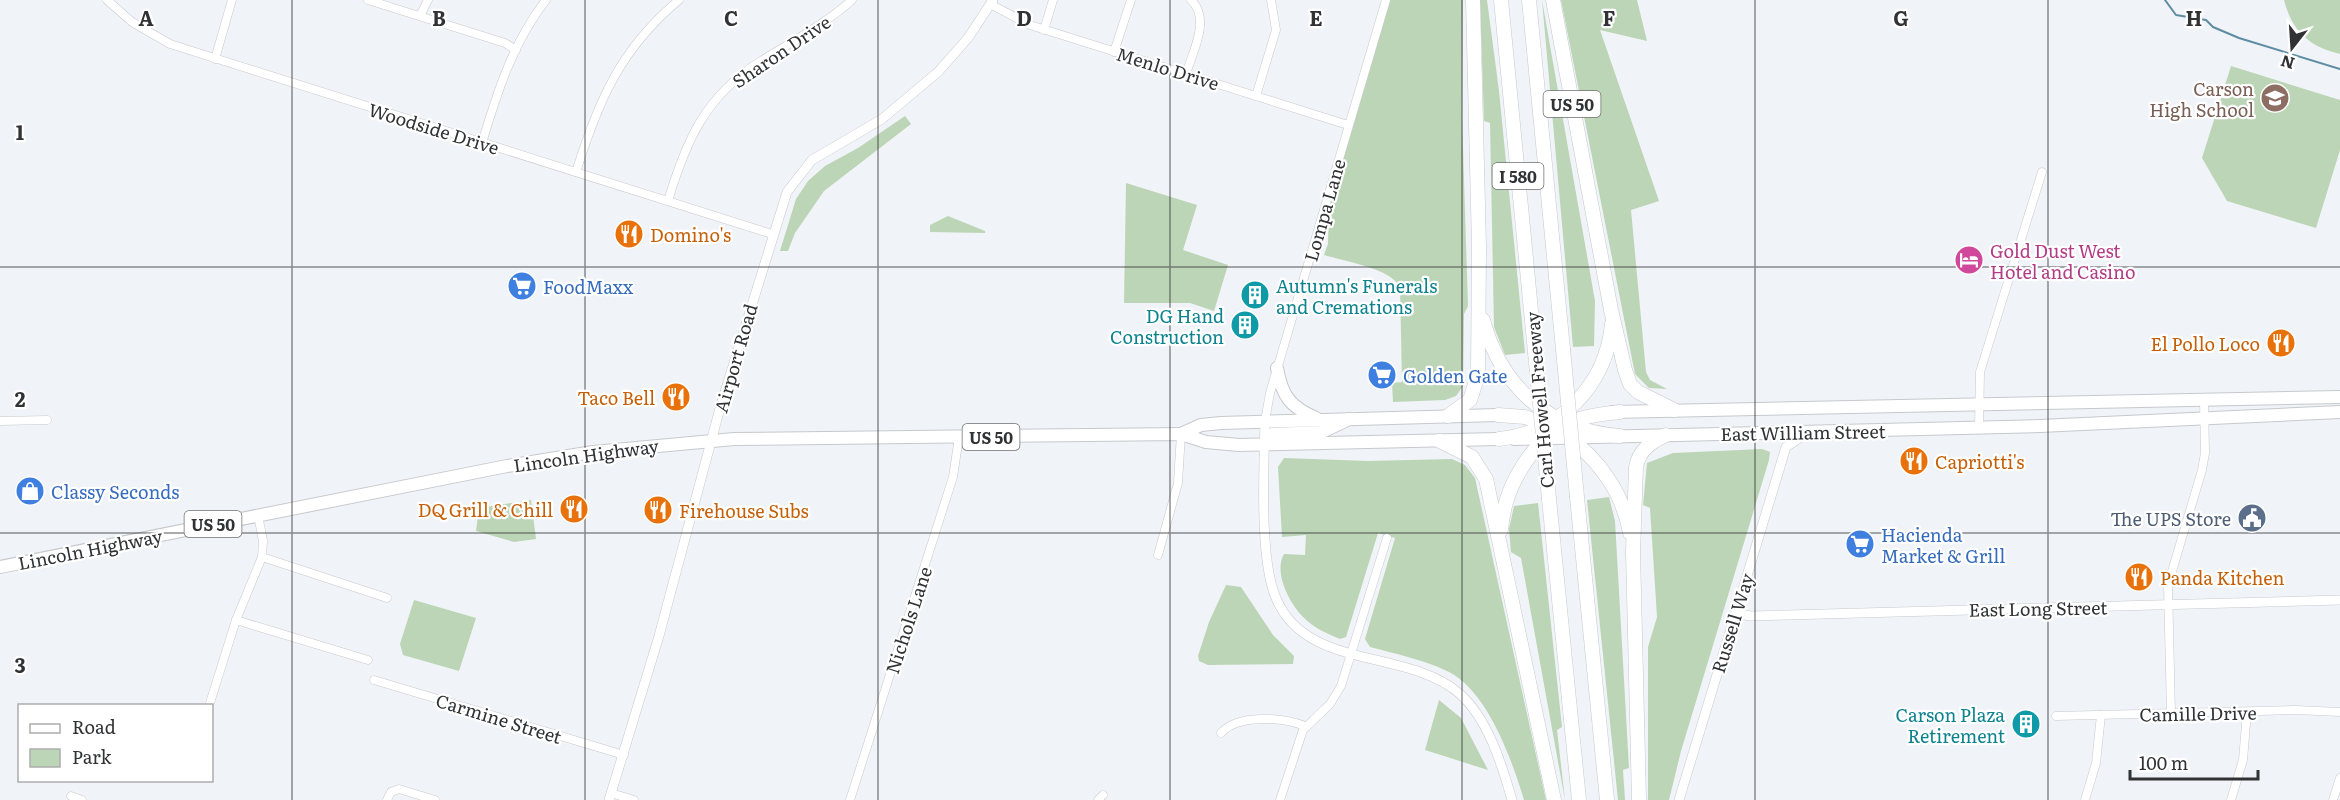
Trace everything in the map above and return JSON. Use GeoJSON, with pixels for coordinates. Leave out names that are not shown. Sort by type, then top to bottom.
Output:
{"type":"FeatureCollection","features":[{"type":"Feature","properties":{"kind":"highway"},"geometry":{"type":"LineString","coordinates":[[1448,416],[1470,400],[1477,386],[1479,304],[1473,0]]}},
{"type":"Feature","properties":{"kind":"highway","name":"Carl Howell Freeway"},"geometry":{"type":"LineString","coordinates":[[1501,0],[1579,800]]}},
{"type":"Feature","properties":{"kind":"highway","name":"Carl Howell Freeway"},"geometry":{"type":"LineString","coordinates":[[1529,0],[1607,800]]}},
{"type":"Feature","properties":{"kind":"highway","name":"US 50"},"geometry":{"type":"LineString","coordinates":[[1499,440],[1557,425],[1586,390],[1601,367],[1611,334],[1611,310],[1553,0]]}},
{"type":"Feature","properties":{"kind":"highway"},"geometry":{"type":"LineString","coordinates":[[1479,304],[1490,342],[1503,370],[1521,393],[1596,463],[1616,491],[1627,521],[1633,552]]}},
{"type":"Feature","properties":{"kind":"highway"},"geometry":{"type":"LineString","coordinates":[[1611,310],[1630,384],[1645,398],[1674,411]]}},
{"type":"Feature","properties":{"kind":"highway"},"geometry":{"type":"LineString","coordinates":[[1504,559],[1501,533],[1509,493],[1521,469],[1557,425],[1585,417],[1620,412]]}},
{"type":"Feature","properties":{"kind":"highway"},"geometry":{"type":"LineString","coordinates":[[1498,415],[1525,417],[1593,433],[1620,436]]}},
{"type":"Feature","properties":{"kind":"highway"},"geometry":{"type":"LineString","coordinates":[[1639,800],[1633,552],[1637,463],[1646,447],[1666,435]]}},
{"type":"Feature","properties":{"kind":"highway"},"geometry":{"type":"LineString","coordinates":[[1440,441],[1468,454],[1482,469],[1504,559],[1554,800]]}},
{"type":"Feature","properties":{"kind":"main road"},"geometry":{"type":"LineString","coordinates":[[1277,368],[1282,391],[1289,403],[1320,419]]}},
{"type":"Feature","properties":{"kind":"main road","name":"East William Street"},"geometry":{"type":"LineString","coordinates":[[1620,412],[2340,397]]}},
{"type":"Feature","properties":{"kind":"main road","name":"East William Street"},"geometry":{"type":"LineString","coordinates":[[1620,436],[1979,427],[2340,412]]}},
{"type":"Feature","properties":{"kind":"main road"},"geometry":{"type":"LineString","coordinates":[[1448,416],[1498,415]]}},
{"type":"Feature","properties":{"kind":"main road","name":"US 50"},"geometry":{"type":"LineString","coordinates":[[1265,421],[1448,416]]}},
{"type":"Feature","properties":{"kind":"main road"},"geometry":{"type":"LineString","coordinates":[[1265,445],[1272,434],[1322,432],[1350,419]]}},
{"type":"Feature","properties":{"kind":"main road","name":"Lincoln Highway"},"geometry":{"type":"LineString","coordinates":[[1181,434],[1205,424],[1265,421]]}},
{"type":"Feature","properties":{"kind":"main road","name":"Lincoln Highway"},"geometry":{"type":"LineString","coordinates":[[0,567],[562,456],[712,441],[1181,434],[1221,444],[1265,445]]}},
{"type":"Feature","properties":{"kind":"main road","name":"US 50"},"geometry":{"type":"LineString","coordinates":[[1265,445],[1499,440]]}},
{"type":"Feature","properties":{"kind":"street","name":"Woodside Drive"},"geometry":{"type":"LineString","coordinates":[[108,0],[132,22],[170,44],[772,234]]}},
{"type":"Feature","properties":{"kind":"street"},"geometry":{"type":"LineString","coordinates":[[215,59],[232,0]]}},
{"type":"Feature","properties":{"kind":"street"},"geometry":{"type":"LineString","coordinates":[[368,0],[506,43],[516,50]]}},
{"type":"Feature","properties":{"kind":"street"},"geometry":{"type":"LineString","coordinates":[[420,16],[428,0]]}},
{"type":"Feature","properties":{"kind":"street"},"geometry":{"type":"LineString","coordinates":[[482,143],[504,74],[546,0]]}},
{"type":"Feature","properties":{"kind":"street"},"geometry":{"type":"LineString","coordinates":[[576,172],[597,109],[621,64],[642,36],[679,0]]}},
{"type":"Feature","properties":{"kind":"street","name":"Sharon Drive"},"geometry":{"type":"LineString","coordinates":[[668,201],[687,144],[716,99],[753,66],[803,37],[852,0]]}},
{"type":"Feature","properties":{"kind":"street"},"geometry":{"type":"LineString","coordinates":[[1044,30],[1053,0]]}},
{"type":"Feature","properties":{"kind":"street"},"geometry":{"type":"LineString","coordinates":[[1114,52],[1131,0]]}},
{"type":"Feature","properties":{"kind":"street"},"geometry":{"type":"LineString","coordinates":[[1186,74],[1201,21],[1198,9],[1191,0]]}},
{"type":"Feature","properties":{"kind":"street"},"geometry":{"type":"LineString","coordinates":[[1256,96],[1276,30],[1271,0]]}},
{"type":"Feature","properties":{"kind":"street","name":"Lompa Lane"},"geometry":{"type":"LineString","coordinates":[[1265,421],[1277,368],[1386,0]]}},
{"type":"Feature","properties":{"kind":"street","name":"Menlo Drive"},"geometry":{"type":"LineString","coordinates":[[992,2],[1018,20],[1044,30],[1348,125]]}},
{"type":"Feature","properties":{"kind":"street","name":"Airport Road"},"geometry":{"type":"LineString","coordinates":[[610,797],[624,755],[772,234],[787,192],[807,165],[882,119],[938,72],[968,38],[992,2]]}},
{"type":"Feature","properties":{"kind":"street"},"geometry":{"type":"LineString","coordinates":[[1979,427],[1980,372],[2042,172]]}},
{"type":"Feature","properties":{"kind":"street"},"geometry":{"type":"LineString","coordinates":[[2171,714],[2170,574],[2202,470],[2204,400]]}},
{"type":"Feature","properties":{"kind":"street"},"geometry":{"type":"LineString","coordinates":[[0,421],[47,420]]}},
{"type":"Feature","properties":{"kind":"street"},"geometry":{"type":"LineString","coordinates":[[1265,421],[1267,562],[1275,597],[1287,618],[1301,632],[1323,644],[1430,676],[1460,694],[1482,724],[1512,800]]}},
{"type":"Feature","properties":{"kind":"street"},"geometry":{"type":"LineString","coordinates":[[1767,433],[1779,438],[1786,447],[1812,431]]}},
{"type":"Feature","properties":{"kind":"street"},"geometry":{"type":"LineString","coordinates":[[1158,555],[1178,486],[1181,434]]}},
{"type":"Feature","properties":{"kind":"street","name":"Nichols Lane"},"geometry":{"type":"LineString","coordinates":[[850,800],[953,477],[959,437]]}},
{"type":"Feature","properties":{"kind":"street","name":"Russell Way"},"geometry":{"type":"LineString","coordinates":[[1679,800],[1786,447]]}},
{"type":"Feature","properties":{"kind":"street"},"geometry":{"type":"LineString","coordinates":[[209,704],[236,621],[261,557],[263,541],[258,515]]}},
{"type":"Feature","properties":{"kind":"street"},"geometry":{"type":"LineString","coordinates":[[1280,800],[1305,726],[1336,696],[1352,653],[1387,538]]}},
{"type":"Feature","properties":{"kind":"street"},"geometry":{"type":"LineString","coordinates":[[261,557],[387,598]]}},
{"type":"Feature","properties":{"kind":"street","name":"East Long Street"},"geometry":{"type":"LineString","coordinates":[[1736,613],[1760,615],[2340,600]]}},
{"type":"Feature","properties":{"kind":"street"},"geometry":{"type":"LineString","coordinates":[[236,621],[368,660]]}},
{"type":"Feature","properties":{"kind":"street","name":"Carmine Street"},"geometry":{"type":"LineString","coordinates":[[374,680],[624,755]]}},
{"type":"Feature","properties":{"kind":"street"},"geometry":{"type":"LineString","coordinates":[[2231,800],[2243,760],[2247,712]]}},
{"type":"Feature","properties":{"kind":"street","name":"Camille Drive"},"geometry":{"type":"LineString","coordinates":[[2056,716],[2340,712]]}},
{"type":"Feature","properties":{"kind":"street"},"geometry":{"type":"LineString","coordinates":[[2085,800],[2096,763],[2101,715]]}},
{"type":"Feature","properties":{"kind":"street"},"geometry":{"type":"LineString","coordinates":[[1221,733],[1231,724],[1242,722],[1282,721],[1305,726]]}},
{"type":"Feature","properties":{"kind":"street"},"geometry":{"type":"LineString","coordinates":[[2333,800],[2340,778]]}},
{"type":"Feature","properties":{"kind":"street"},"geometry":{"type":"LineString","coordinates":[[389,796],[403,789],[435,800]]}},
{"type":"Feature","properties":{"kind":"street"},"geometry":{"type":"LineString","coordinates":[[71,796],[82,800]]}},
{"type":"Feature","properties":{"kind":"street"},"geometry":{"type":"LineString","coordinates":[[610,797],[634,800]]}},
{"type":"Feature","properties":{"kind":"green space"},"geometry":{"type":"Polygon","coordinates":[[[1390,0],[1463,0],[1462,116],[1468,306],[1464,314],[1463,386],[1456,396],[1445,400],[1393,402],[1392,383],[1402,382],[1400,287],[1388,275],[1324,255],[1328,244],[1329,203],[1390,0]]]}},
{"type":"Feature","properties":{"kind":"green space"},"geometry":{"type":"Polygon","coordinates":[[[1480,0],[1487,0],[1499,91],[1525,353],[1505,355],[1494,327],[1490,123],[1484,121],[1480,0]]]}},
{"type":"Feature","properties":{"kind":"green space"},"geometry":{"type":"Polygon","coordinates":[[[1542,0],[1595,301],[1594,346],[1573,347],[1542,0]]]}},
{"type":"Feature","properties":{"kind":"green space"},"geometry":{"type":"Polygon","coordinates":[[[1561,0],[1637,0],[1647,41],[1600,30],[1659,201],[1631,210],[1646,372],[1650,380],[1667,389],[1649,388],[1635,374],[1561,0]]]}},
{"type":"Feature","properties":{"kind":"green space"},"geometry":{"type":"Polygon","coordinates":[[[2284,0],[2340,0],[2340,54],[2319,47],[2303,36],[2292,21],[2284,0]]]}},
{"type":"Feature","properties":{"kind":"green space"},"geometry":{"type":"Polygon","coordinates":[[[2231,66],[2340,100],[2340,150],[2316,228],[2227,201],[2202,158],[2231,66]]]}},
{"type":"Feature","properties":{"kind":"green space"},"geometry":{"type":"Polygon","coordinates":[[[905,116],[911,124],[824,191],[795,233],[788,251],[780,251],[796,199],[808,181],[825,166],[858,148],[905,116]]]}},
{"type":"Feature","properties":{"kind":"green space"},"geometry":{"type":"Polygon","coordinates":[[[1126,183],[1197,205],[1183,250],[1228,265],[1214,311],[1190,303],[1124,303],[1126,183]]]}},
{"type":"Feature","properties":{"kind":"green space"},"geometry":{"type":"Polygon","coordinates":[[[948,216],[985,231],[985,233],[930,232],[930,225],[948,216]]]}},
{"type":"Feature","properties":{"kind":"green space"},"geometry":{"type":"Polygon","coordinates":[[[1762,449],[1770,452],[1769,460],[1681,751],[1669,800],[1648,800],[1648,647],[1657,617],[1650,508],[1643,505],[1647,463],[1673,453],[1762,449]]]}},
{"type":"Feature","properties":{"kind":"green space"},"geometry":{"type":"Polygon","coordinates":[[[1284,458],[1368,461],[1452,459],[1465,465],[1475,478],[1546,800],[1524,800],[1497,728],[1487,711],[1463,682],[1449,672],[1430,664],[1370,647],[1365,639],[1395,538],[1378,533],[1346,637],[1340,639],[1321,630],[1308,622],[1299,612],[1285,588],[1281,562],[1284,554],[1305,555],[1306,535],[1282,537],[1278,467],[1284,458]]]}},
{"type":"Feature","properties":{"kind":"green space"},"geometry":{"type":"Polygon","coordinates":[[[1609,497],[1615,521],[1629,768],[1623,770],[1625,800],[1618,800],[1587,500],[1609,497]]]}},
{"type":"Feature","properties":{"kind":"green space"},"geometry":{"type":"Polygon","coordinates":[[[531,500],[536,539],[514,542],[476,531],[479,508],[531,500]]]}},
{"type":"Feature","properties":{"kind":"green space"},"geometry":{"type":"Polygon","coordinates":[[[1538,503],[1562,727],[1557,730],[1565,800],[1521,558],[1511,552],[1509,529],[1514,506],[1538,503]]]}},
{"type":"Feature","properties":{"kind":"green space"},"geometry":{"type":"Polygon","coordinates":[[[1226,585],[1241,587],[1273,635],[1294,656],[1293,664],[1208,665],[1199,661],[1198,656],[1209,622],[1226,585]]]}},
{"type":"Feature","properties":{"kind":"green space"},"geometry":{"type":"Polygon","coordinates":[[[414,600],[476,618],[459,671],[403,655],[400,644],[414,600]]]}},
{"type":"Feature","properties":{"kind":"green space"},"geometry":{"type":"Polygon","coordinates":[[[1439,700],[1461,718],[1488,770],[1425,750],[1439,700]]]}},
{"type":"Feature","properties":{"kind":"waterway"},"geometry":{"type":"LineString","coordinates":[[2165,0],[2176,15],[2206,20],[2213,27],[2239,38],[2340,69]]}},
{"type":"Feature","properties":{"kind":"place","name":"Carson High School"},"geometry":{"type":"Point","coordinates":[2275,98]}},
{"type":"Feature","properties":{"kind":"place","name":"Domino's"},"geometry":{"type":"Point","coordinates":[629,234]}},
{"type":"Feature","properties":{"kind":"place","name":"Gold Dust West Hotel and Casino"},"geometry":{"type":"Point","coordinates":[1969,260]}},
{"type":"Feature","properties":{"kind":"place","name":"FoodMaxx"},"geometry":{"type":"Point","coordinates":[522,286]}},
{"type":"Feature","properties":{"kind":"place","name":"Autumn's Funerals and Cremations"},"geometry":{"type":"Point","coordinates":[1255,295]}},
{"type":"Feature","properties":{"kind":"place","name":"DG Hand Construction"},"geometry":{"type":"Point","coordinates":[1245,325]}},
{"type":"Feature","properties":{"kind":"place","name":"El Pollo Loco"},"geometry":{"type":"Point","coordinates":[2281,343]}},
{"type":"Feature","properties":{"kind":"place","name":"Golden Gate"},"geometry":{"type":"Point","coordinates":[1382,375]}},
{"type":"Feature","properties":{"kind":"place","name":"Taco Bell"},"geometry":{"type":"Point","coordinates":[676,397]}},
{"type":"Feature","properties":{"kind":"place","name":"Capriotti's"},"geometry":{"type":"Point","coordinates":[1914,461]}},
{"type":"Feature","properties":{"kind":"place","name":"Classy Seconds"},"geometry":{"type":"Point","coordinates":[30,491]}},
{"type":"Feature","properties":{"kind":"place","name":"DQ Grill & Chill"},"geometry":{"type":"Point","coordinates":[574,509]}},
{"type":"Feature","properties":{"kind":"place","name":"Firehouse Subs"},"geometry":{"type":"Point","coordinates":[658,510]}},
{"type":"Feature","properties":{"kind":"place","name":"The UPS Store"},"geometry":{"type":"Point","coordinates":[2252,518]}},
{"type":"Feature","properties":{"kind":"place","name":"Hacienda Market & Grill"},"geometry":{"type":"Point","coordinates":[1860,544]}},
{"type":"Feature","properties":{"kind":"place","name":"Panda Kitchen"},"geometry":{"type":"Point","coordinates":[2139,577]}},
{"type":"Feature","properties":{"kind":"place","name":"Carson Plaza Retirement"},"geometry":{"type":"Point","coordinates":[2026,724]}}]}
